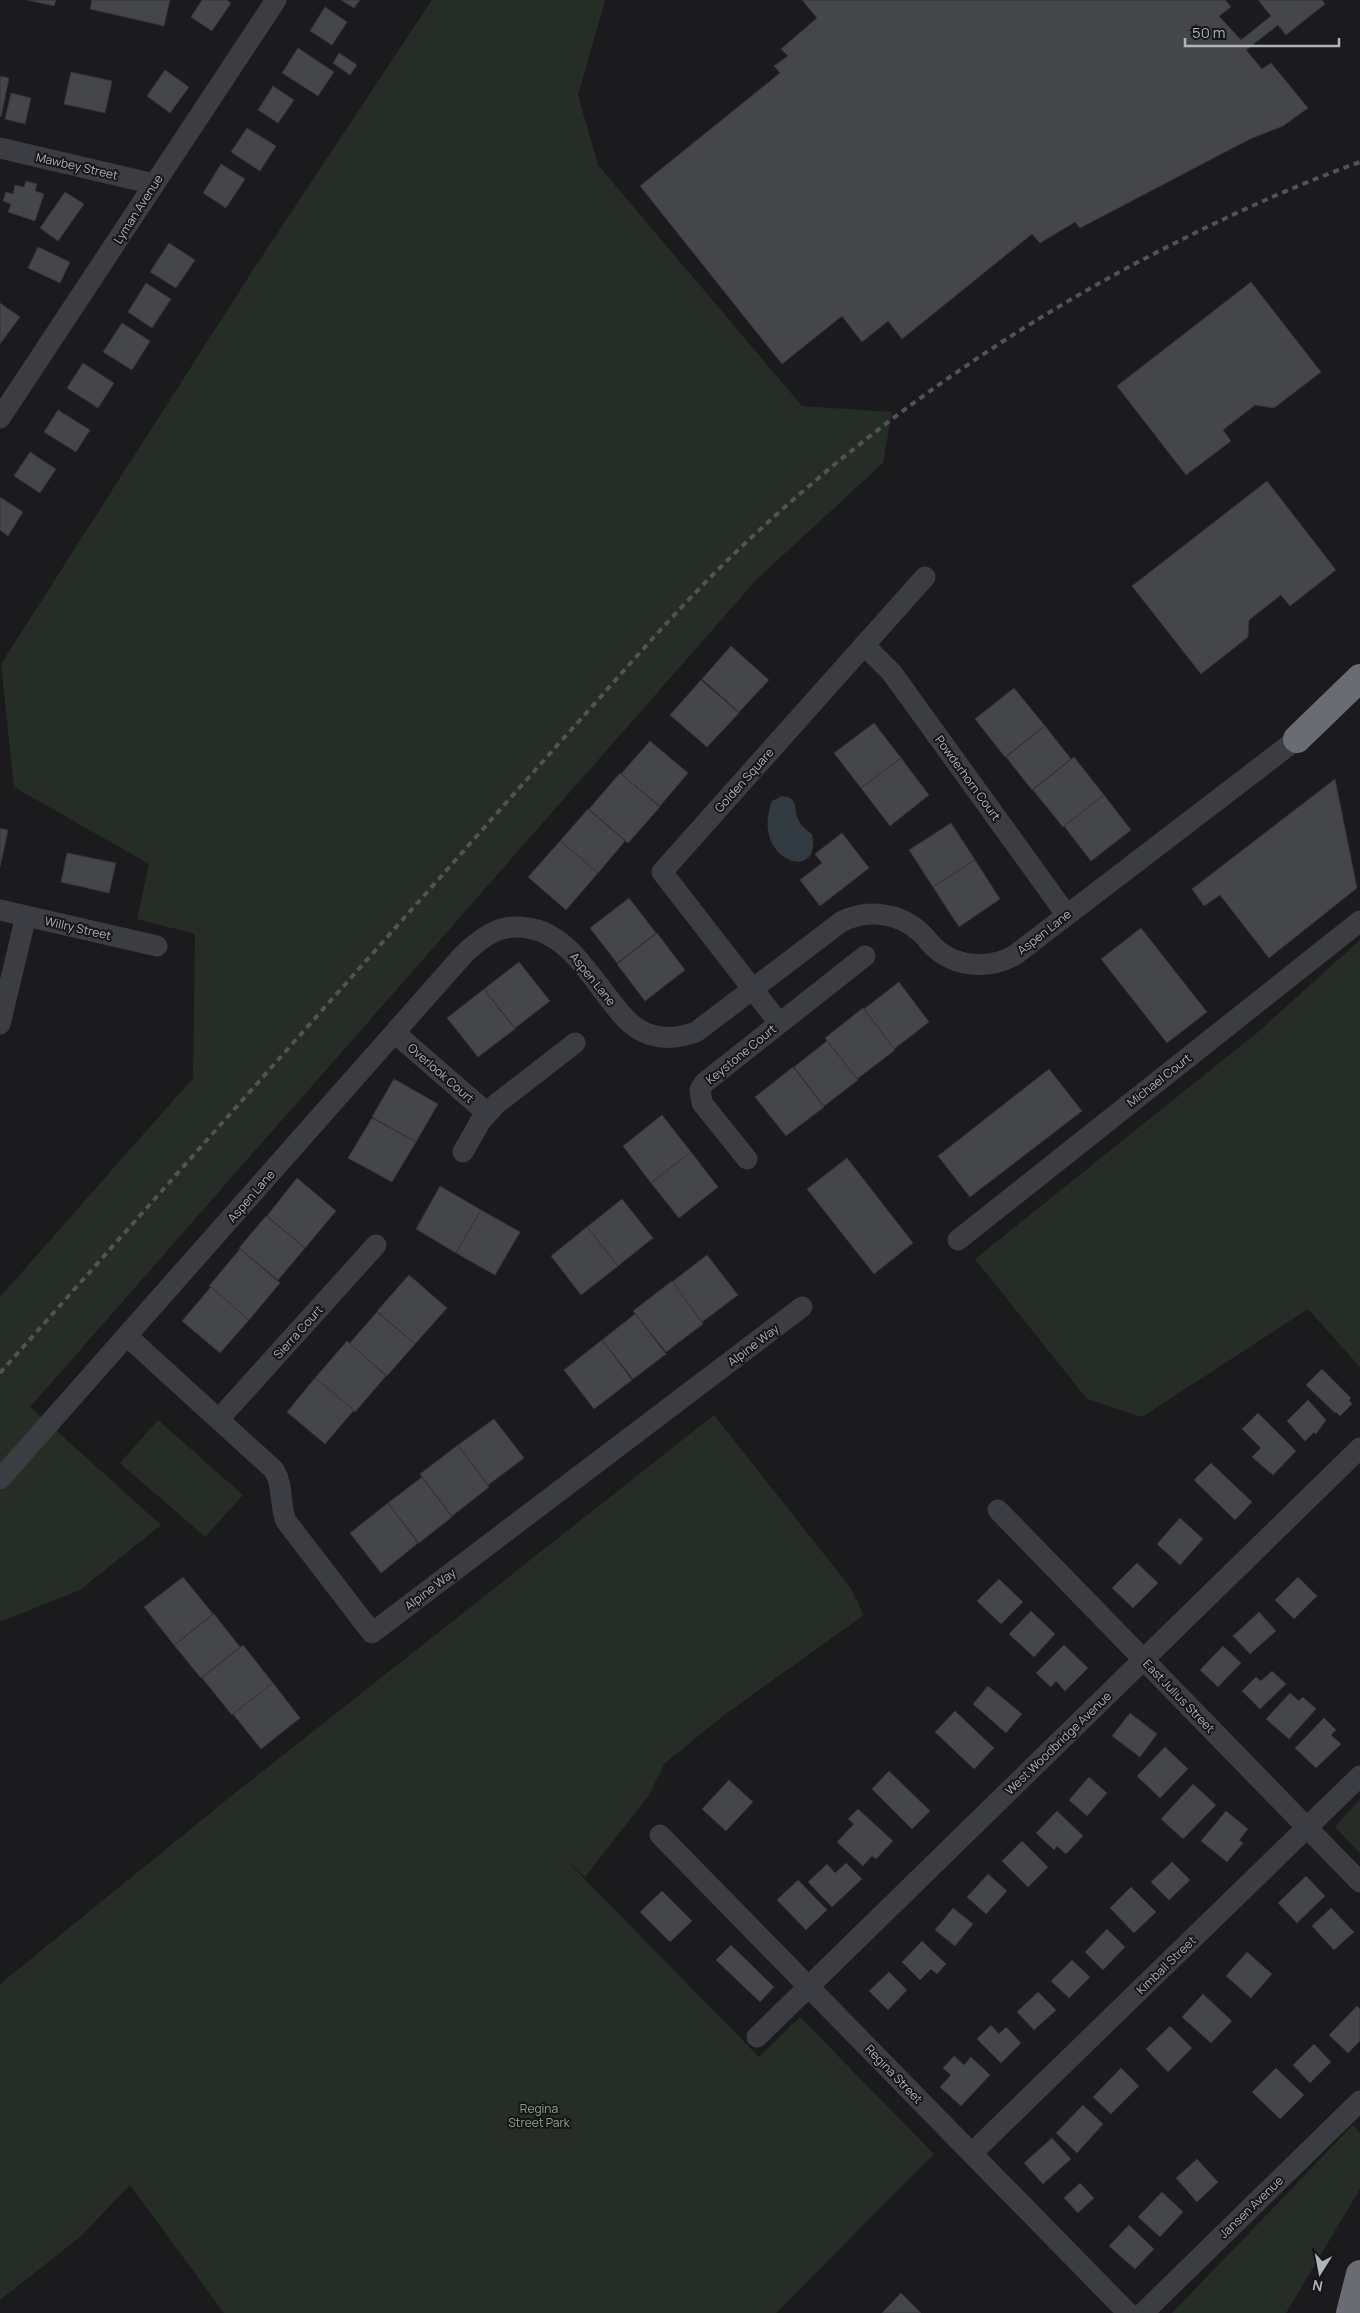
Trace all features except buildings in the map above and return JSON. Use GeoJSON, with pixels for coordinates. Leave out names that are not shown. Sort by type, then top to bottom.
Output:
{"type":"FeatureCollection","features":[{"type":"Feature","properties":{"kind":"highway"},"geometry":{"type":"LineString","coordinates":[[1297,739],[1360,678]]}},
{"type":"Feature","properties":{"kind":"highway"},"geometry":{"type":"LineString","coordinates":[[1297,739],[1360,701]]}},
{"type":"Feature","properties":{"kind":"highway"},"geometry":{"type":"LineString","coordinates":[[1350,2313],[1360,2274]]}},
{"type":"Feature","properties":{"kind":"highway"},"geometry":{"type":"LineString","coordinates":[[1357,2313],[1360,2309]]}},
{"type":"Feature","properties":{"kind":"street","name":"Lyman Avenue"},"geometry":{"type":"LineString","coordinates":[[0,418],[10,386],[154,184],[276,0]]}},
{"type":"Feature","properties":{"kind":"street","name":"Mawbey Street"},"geometry":{"type":"LineString","coordinates":[[0,148],[154,184]]}},
{"type":"Feature","properties":{"kind":"street","name":"Golden Square"},"geometry":{"type":"LineString","coordinates":[[754,990],[662,872],[925,577]]}},
{"type":"Feature","properties":{"kind":"street","name":"Powderhorn Court"},"geometry":{"type":"LineString","coordinates":[[864,645],[892,674],[1066,914]]}},
{"type":"Feature","properties":{"kind":"street","name":"Aspen Lane"},"geometry":{"type":"LineString","coordinates":[[0,1479],[475,944],[498,929],[510,927],[535,929],[557,938],[565,945],[628,1022],[649,1034],[673,1038],[696,1032],[754,990],[841,922],[852,917],[876,914],[900,920],[921,932],[946,956],[963,962],[982,965],[1006,960],[1016,955],[1066,914],[1297,739]]}},
{"type":"Feature","properties":{"kind":"street","name":"Willry Street"},"geometry":{"type":"LineString","coordinates":[[0,910],[156,946]]}},
{"type":"Feature","properties":{"kind":"street"},"geometry":{"type":"LineString","coordinates":[[0,1024],[26,916]]}},
{"type":"Feature","properties":{"kind":"street","name":"Michael Court"},"geometry":{"type":"LineString","coordinates":[[958,1240],[1360,921]]}},
{"type":"Feature","properties":{"kind":"street","name":"Keystone Court"},"geometry":{"type":"LineString","coordinates":[[747,1159],[702,1103],[700,1090],[709,1079],[865,956]]}},
{"type":"Feature","properties":{"kind":"street","name":"Keystone Court"},"geometry":{"type":"LineString","coordinates":[[754,990],[779,1023]]}},
{"type":"Feature","properties":{"kind":"street","name":"Overlook Court"},"geometry":{"type":"LineString","coordinates":[[395,1033],[487,1113]]}},
{"type":"Feature","properties":{"kind":"street"},"geometry":{"type":"LineString","coordinates":[[463,1152],[487,1113],[575,1043]]}},
{"type":"Feature","properties":{"kind":"street","name":"Sierra Court"},"geometry":{"type":"LineString","coordinates":[[219,1419],[376,1245]]}},
{"type":"Feature","properties":{"kind":"street","name":"Alpine Way"},"geometry":{"type":"LineString","coordinates":[[127,1336],[274,1470],[280,1484],[281,1508],[286,1521],[372,1633],[802,1307]]}},
{"type":"Feature","properties":{"kind":"street","name":"West Woodbridge Avenue"},"geometry":{"type":"LineString","coordinates":[[757,2037],[1360,1448]]}},
{"type":"Feature","properties":{"kind":"street","name":"East Julius Street"},"geometry":{"type":"LineString","coordinates":[[998,1510],[1360,1882]]}},
{"type":"Feature","properties":{"kind":"street","name":"Kimball Street"},"geometry":{"type":"LineString","coordinates":[[972,2153],[1360,1776]]}},
{"type":"Feature","properties":{"kind":"street","name":"Regina Street"},"geometry":{"type":"LineString","coordinates":[[660,1835],[1128,2313]]}},
{"type":"Feature","properties":{"kind":"street","name":"Jansen Avenue"},"geometry":{"type":"LineString","coordinates":[[1143,2313],[1360,2101]]}},
{"type":"Feature","properties":{"kind":"green space"},"geometry":{"type":"Polygon","coordinates":[[[432,0],[605,0],[578,95],[598,165],[802,406],[892,412],[883,463],[757,579],[30,1407],[161,1525],[80,1590],[0,1622],[0,1297],[193,1078],[195,934],[137,919],[149,864],[14,787],[1,664],[253,270],[432,0]]]}},
{"type":"Feature","properties":{"kind":"green space"},"geometry":{"type":"Polygon","coordinates":[[[1360,940],[1360,1367],[1308,1309],[1142,1417],[1087,1399],[975,1259],[1258,1032],[1360,940]]]}},
{"type":"Feature","properties":{"kind":"green space","name":"Regina Street Park"},"geometry":{"type":"Polygon","coordinates":[[[714,1415],[850,1587],[864,1615],[723,1716],[665,1763],[649,1795],[585,1877],[566,1860],[759,2057],[800,2017],[934,2154],[776,2313],[224,2313],[130,2185],[80,2237],[0,2300],[0,1984],[240,1789],[714,1415]]]}},
{"type":"Feature","properties":{"kind":"green space"},"geometry":{"type":"Polygon","coordinates":[[[158,1420],[243,1495],[205,1537],[120,1463],[158,1420]]]}},
{"type":"Feature","properties":{"kind":"green space"},"geometry":{"type":"Polygon","coordinates":[[[1360,1799],[1360,1853],[1335,1827],[1360,1799]]]}},
{"type":"Feature","properties":{"kind":"green space"},"geometry":{"type":"Polygon","coordinates":[[[1353,2125],[1360,2133],[1360,2189],[1286,2313],[1172,2313],[1353,2125]]]}},
{"type":"Feature","properties":{"kind":"shaded area"},"geometry":{"type":"Polygon","coordinates":[[[782,796],[793,801],[799,821],[812,834],[812,850],[807,859],[798,862],[788,859],[777,851],[770,839],[768,822],[772,801],[782,796]]]}},
{"type":"Feature","properties":{"kind":"railway"},"geometry":{"type":"LineString","coordinates":[[0,1373],[682,606],[785,506],[889,421],[998,344],[1055,309],[1113,275],[1219,221],[1265,200],[1360,162]]}}]}
